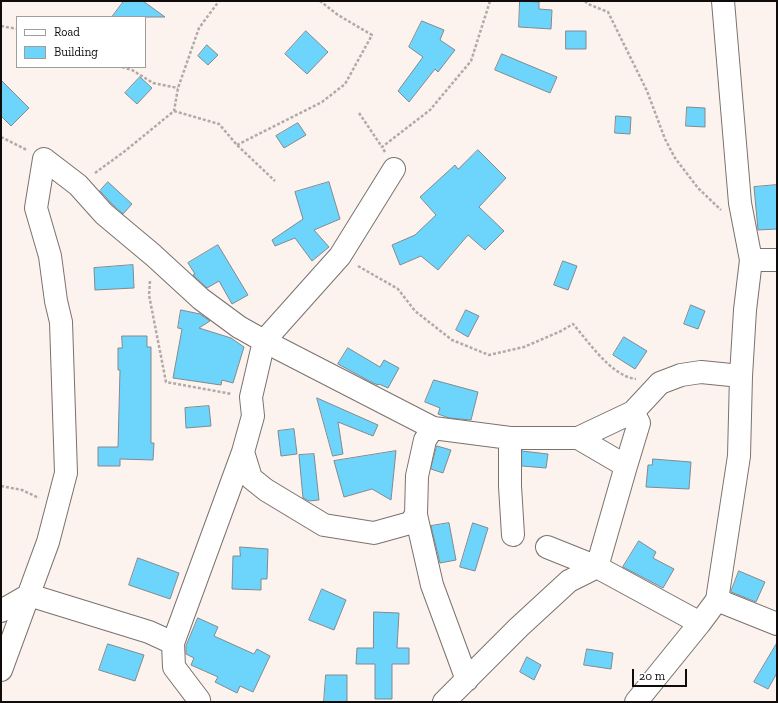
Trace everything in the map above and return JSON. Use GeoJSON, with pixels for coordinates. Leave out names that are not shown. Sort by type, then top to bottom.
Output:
{"type":"FeatureCollection","features":[{"type":"Feature","properties":{"kind":"street"},"geometry":{"type":"LineString","coordinates":[[636,702],[717,600],[739,456],[741,376],[745,310],[751,260],[740,203],[723,1]]}},
{"type":"Feature","properties":{"kind":"street"},"geometry":{"type":"LineString","coordinates":[[1,670],[48,542],[66,473],[61,322],[56,301],[50,256],[36,208],[44,159],[78,185],[104,214],[202,299],[239,327],[433,428],[510,438],[578,438],[633,412],[660,383],[681,374],[701,372],[741,376]]}},
{"type":"Feature","properties":{"kind":"street"},"geometry":{"type":"LineString","coordinates":[[198,702],[174,667],[173,643],[243,452],[253,416],[251,397],[264,341],[340,256],[394,168]]}},
{"type":"Feature","properties":{"kind":"street"},"geometry":{"type":"LineString","coordinates":[[751,260],[777,260]]}},
{"type":"Feature","properties":{"kind":"street"},"geometry":{"type":"LineString","coordinates":[[444,702],[569,581],[596,567],[639,423],[633,412]]}},
{"type":"Feature","properties":{"kind":"street"},"geometry":{"type":"LineString","coordinates":[[433,428],[425,440],[417,476],[416,515],[432,586],[467,680]]}},
{"type":"Feature","properties":{"kind":"street"},"geometry":{"type":"LineString","coordinates":[[510,438],[510,486],[513,535]]}},
{"type":"Feature","properties":{"kind":"street"},"geometry":{"type":"LineString","coordinates":[[578,438],[626,466]]}},
{"type":"Feature","properties":{"kind":"street"},"geometry":{"type":"LineString","coordinates":[[243,452],[251,478],[266,490],[324,525],[374,533],[410,523],[416,515]]}},
{"type":"Feature","properties":{"kind":"street"},"geometry":{"type":"LineString","coordinates":[[547,548],[596,567],[700,623]]}},
{"type":"Feature","properties":{"kind":"street"},"geometry":{"type":"LineString","coordinates":[[1,611],[28,595],[149,632],[173,643]]}},
{"type":"Feature","properties":{"kind":"street"},"geometry":{"type":"LineString","coordinates":[[717,600],[777,624]]}},
{"type":"Feature","properties":{"kind":"path"},"geometry":{"type":"LineString","coordinates":[[78,185],[126,151],[174,112],[178,88],[199,28],[219,1]]}},
{"type":"Feature","properties":{"kind":"path"},"geometry":{"type":"LineString","coordinates":[[237,145],[322,102],[345,84],[372,35],[338,15],[320,1]]}},
{"type":"Feature","properties":{"kind":"path"},"geometry":{"type":"LineString","coordinates":[[382,147],[430,110],[471,61],[490,1]]}},
{"type":"Feature","properties":{"kind":"path"},"geometry":{"type":"LineString","coordinates":[[585,1],[588,4],[608,12],[647,91],[665,139],[675,158],[698,188],[729,218],[743,221]]}},
{"type":"Feature","properties":{"kind":"path"},"geometry":{"type":"LineString","coordinates":[[1,26],[16,29]]}},
{"type":"Feature","properties":{"kind":"path"},"geometry":{"type":"LineString","coordinates":[[125,68],[132,70],[153,83],[178,88]]}},
{"type":"Feature","properties":{"kind":"path"},"geometry":{"type":"LineString","coordinates":[[174,112],[219,124],[237,145],[275,181]]}},
{"type":"Feature","properties":{"kind":"path"},"geometry":{"type":"LineString","coordinates":[[359,113],[394,168]]}},
{"type":"Feature","properties":{"kind":"path"},"geometry":{"type":"LineString","coordinates":[[1,137],[44,159]]}},
{"type":"Feature","properties":{"kind":"path"},"geometry":{"type":"LineString","coordinates":[[153,255],[149,295],[166,382],[251,397]]}},
{"type":"Feature","properties":{"kind":"path"},"geometry":{"type":"LineString","coordinates":[[340,256],[398,289],[415,311],[452,340],[489,355],[524,347],[561,331],[573,324],[616,371],[628,378],[660,383]]}},
{"type":"Feature","properties":{"kind":"path"},"geometry":{"type":"LineString","coordinates":[[1,486],[22,490],[58,506]]}},
{"type":"Feature","properties":{"kind":"building"},"geometry":{"type":"Polygon","coordinates":[[[124,1],[143,1],[165,17],[146,16],[113,16],[124,1]]]}},
{"type":"Feature","properties":{"kind":"building"},"geometry":{"type":"Polygon","coordinates":[[[520,1],[539,2],[539,9],[552,10],[551,29],[519,27],[520,1]]]}},
{"type":"Feature","properties":{"kind":"building"},"geometry":{"type":"Polygon","coordinates":[[[422,21],[444,30],[440,40],[455,50],[438,72],[435,69],[409,102],[398,91],[423,57],[409,47],[422,21]]]}},
{"type":"Feature","properties":{"kind":"building"},"geometry":{"type":"Polygon","coordinates":[[[306,31],[328,52],[307,74],[285,54],[306,31]]]}},
{"type":"Feature","properties":{"kind":"building"},"geometry":{"type":"Polygon","coordinates":[[[566,31],[586,31],[586,49],[566,49],[566,31]]]}},
{"type":"Feature","properties":{"kind":"building"},"geometry":{"type":"Polygon","coordinates":[[[207,45],[218,55],[208,65],[198,56],[207,45]]]}},
{"type":"Feature","properties":{"kind":"building"},"geometry":{"type":"Polygon","coordinates":[[[502,54],[557,77],[550,93],[495,70],[502,54]]]}},
{"type":"Feature","properties":{"kind":"building"},"geometry":{"type":"Polygon","coordinates":[[[140,77],[152,88],[137,104],[125,93],[140,77]]]}},
{"type":"Feature","properties":{"kind":"building"},"geometry":{"type":"Polygon","coordinates":[[[1,80],[29,108],[11,126],[1,116],[1,80]]]}},
{"type":"Feature","properties":{"kind":"building"},"geometry":{"type":"Polygon","coordinates":[[[687,107],[705,108],[705,127],[686,126],[687,107]]]}},
{"type":"Feature","properties":{"kind":"building"},"geometry":{"type":"Polygon","coordinates":[[[616,116],[631,117],[630,134],[615,133],[616,116]]]}},
{"type":"Feature","properties":{"kind":"building"},"geometry":{"type":"Polygon","coordinates":[[[298,123],[306,135],[284,148],[276,136],[298,123]]]}},
{"type":"Feature","properties":{"kind":"building"},"geometry":{"type":"Polygon","coordinates":[[[478,150],[506,178],[479,207],[504,231],[485,250],[468,235],[438,270],[421,256],[400,265],[392,245],[415,235],[436,215],[420,197],[455,165],[458,169],[478,150]]]}},
{"type":"Feature","properties":{"kind":"building"},"geometry":{"type":"Polygon","coordinates":[[[108,182],[132,204],[123,214],[100,191],[108,182]]]}},
{"type":"Feature","properties":{"kind":"building"},"geometry":{"type":"Polygon","coordinates":[[[329,182],[340,219],[314,230],[329,247],[312,261],[295,238],[275,246],[272,240],[303,219],[295,192],[329,182]]]}},
{"type":"Feature","properties":{"kind":"building"},"geometry":{"type":"Polygon","coordinates":[[[777,185],[777,229],[758,230],[754,187],[777,185]]]}},
{"type":"Feature","properties":{"kind":"building"},"geometry":{"type":"Polygon","coordinates":[[[218,245],[248,295],[232,304],[219,281],[207,288],[193,275],[195,274],[188,263],[218,245]]]}},
{"type":"Feature","properties":{"kind":"building"},"geometry":{"type":"Polygon","coordinates":[[[563,261],[577,266],[568,290],[554,285],[563,261]]]}},
{"type":"Feature","properties":{"kind":"building"},"geometry":{"type":"Polygon","coordinates":[[[133,265],[134,288],[95,290],[94,268],[133,265]]]}},
{"type":"Feature","properties":{"kind":"building"},"geometry":{"type":"Polygon","coordinates":[[[691,305],[705,311],[698,329],[684,324],[691,305]]]}},
{"type":"Feature","properties":{"kind":"building"},"geometry":{"type":"Polygon","coordinates":[[[181,310],[200,314],[210,321],[199,328],[231,338],[244,347],[233,383],[222,380],[221,385],[173,378],[182,329],[178,328],[181,310]]]}},
{"type":"Feature","properties":{"kind":"building"},"geometry":{"type":"Polygon","coordinates":[[[466,310],[479,316],[468,337],[456,330],[466,310]]]}},
{"type":"Feature","properties":{"kind":"building"},"geometry":{"type":"Polygon","coordinates":[[[122,336],[147,336],[147,347],[151,347],[151,443],[154,443],[153,460],[120,459],[120,466],[98,466],[98,447],[118,447],[120,370],[118,370],[118,348],[122,348],[122,336]]]}},
{"type":"Feature","properties":{"kind":"building"},"geometry":{"type":"Polygon","coordinates":[[[624,337],[647,351],[635,369],[613,355],[624,337]]]}},
{"type":"Feature","properties":{"kind":"building"},"geometry":{"type":"Polygon","coordinates":[[[348,348],[380,367],[384,360],[399,368],[388,388],[371,382],[338,364],[348,348]]]}},
{"type":"Feature","properties":{"kind":"building"},"geometry":{"type":"Polygon","coordinates":[[[434,380],[478,392],[471,420],[449,418],[438,414],[440,408],[425,402],[434,380]]]}},
{"type":"Feature","properties":{"kind":"building"},"geometry":{"type":"Polygon","coordinates":[[[317,398],[378,425],[373,436],[338,422],[343,454],[333,456],[317,398]]]}},
{"type":"Feature","properties":{"kind":"building"},"geometry":{"type":"Polygon","coordinates":[[[209,406],[211,426],[186,428],[185,408],[209,406]]]}},
{"type":"Feature","properties":{"kind":"building"},"geometry":{"type":"Polygon","coordinates":[[[294,429],[297,454],[281,456],[278,431],[294,429]]]}},
{"type":"Feature","properties":{"kind":"building"},"geometry":{"type":"Polygon","coordinates":[[[437,446],[451,450],[443,473],[431,469],[437,446]]]}},
{"type":"Feature","properties":{"kind":"building"},"geometry":{"type":"Polygon","coordinates":[[[396,451],[391,500],[372,489],[344,497],[334,461],[396,451]]]}},
{"type":"Feature","properties":{"kind":"building"},"geometry":{"type":"Polygon","coordinates":[[[522,451],[548,454],[546,468],[522,466],[522,451]]]}},
{"type":"Feature","properties":{"kind":"building"},"geometry":{"type":"Polygon","coordinates":[[[314,454],[319,500],[309,501],[303,498],[299,455],[314,454]]]}},
{"type":"Feature","properties":{"kind":"building"},"geometry":{"type":"Polygon","coordinates":[[[653,459],[691,462],[689,489],[646,487],[648,465],[652,465],[653,459]]]}},
{"type":"Feature","properties":{"kind":"building"},"geometry":{"type":"Polygon","coordinates":[[[449,523],[456,560],[440,563],[431,526],[449,523]]]}},
{"type":"Feature","properties":{"kind":"building"},"geometry":{"type":"Polygon","coordinates":[[[473,523],[488,528],[475,571],[460,567],[473,523]]]}},
{"type":"Feature","properties":{"kind":"building"},"geometry":{"type":"Polygon","coordinates":[[[639,541],[656,552],[653,558],[674,569],[663,588],[623,567],[639,541]]]}},
{"type":"Feature","properties":{"kind":"building"},"geometry":{"type":"Polygon","coordinates":[[[240,547],[268,549],[267,579],[261,579],[261,590],[232,589],[233,556],[240,556],[240,547]]]}},
{"type":"Feature","properties":{"kind":"building"},"geometry":{"type":"Polygon","coordinates":[[[138,558],[179,573],[170,599],[129,585],[138,558]]]}},
{"type":"Feature","properties":{"kind":"building"},"geometry":{"type":"Polygon","coordinates":[[[739,571],[765,582],[756,602],[731,592],[739,571]]]}},
{"type":"Feature","properties":{"kind":"building"},"geometry":{"type":"Polygon","coordinates":[[[322,589],[346,600],[334,630],[309,620],[322,589]]]}},
{"type":"Feature","properties":{"kind":"building"},"geometry":{"type":"Polygon","coordinates":[[[374,612],[399,613],[397,648],[409,648],[409,664],[392,664],[392,699],[375,699],[375,664],[356,664],[357,648],[373,648],[374,612]]]}},
{"type":"Feature","properties":{"kind":"building"},"geometry":{"type":"Polygon","coordinates":[[[198,618],[218,627],[214,636],[254,654],[257,649],[270,656],[253,692],[240,686],[237,693],[215,682],[218,677],[191,665],[194,658],[186,654],[186,646],[198,618]]]}},
{"type":"Feature","properties":{"kind":"building"},"geometry":{"type":"Polygon","coordinates":[[[777,643],[777,673],[768,689],[754,682],[777,643]]]}},
{"type":"Feature","properties":{"kind":"building"},"geometry":{"type":"Polygon","coordinates":[[[108,644],[144,655],[135,681],[99,670],[108,644]]]}},
{"type":"Feature","properties":{"kind":"building"},"geometry":{"type":"Polygon","coordinates":[[[587,649],[613,653],[611,669],[584,665],[587,649]]]}},
{"type":"Feature","properties":{"kind":"building"},"geometry":{"type":"Polygon","coordinates":[[[527,657],[541,665],[534,680],[520,672],[527,657]]]}},
{"type":"Feature","properties":{"kind":"building"},"geometry":{"type":"Polygon","coordinates":[[[326,675],[347,675],[347,702],[324,702],[326,675]]]}}]}
